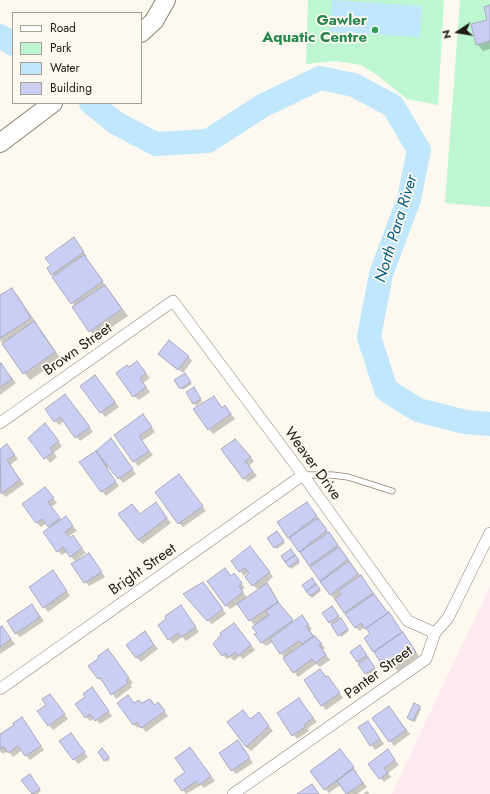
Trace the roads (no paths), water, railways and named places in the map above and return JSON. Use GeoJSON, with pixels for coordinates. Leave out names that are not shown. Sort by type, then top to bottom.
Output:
{"type":"FeatureCollection","features":[{"type":"Feature","properties":{"kind":"main road"},"geometry":{"type":"LineString","coordinates":[[142,32],[154,21],[166,0]]}},
{"type":"Feature","properties":{"kind":"main road"},"geometry":{"type":"LineString","coordinates":[[0,143],[52,104]]}},
{"type":"Feature","properties":{"kind":"street","name":"Brown Street"},"geometry":{"type":"LineString","coordinates":[[0,423],[174,301]]}},
{"type":"Feature","properties":{"kind":"street","name":"Weaver Drive"},"geometry":{"type":"LineString","coordinates":[[174,301],[408,621],[435,632]]}},
{"type":"Feature","properties":{"kind":"street","name":"Bright Street"},"geometry":{"type":"LineString","coordinates":[[0,689],[303,476]]}},
{"type":"Feature","properties":{"kind":"street","name":"Panter Street"},"geometry":{"type":"LineString","coordinates":[[233,794],[426,659],[435,632],[448,618],[490,533]]}},
{"type":"Feature","properties":{"kind":"lane"},"geometry":{"type":"LineString","coordinates":[[303,476],[332,475],[348,477],[392,491]]}},
{"type":"Feature","properties":{"kind":"water"},"geometry":{"type":"Polygon","coordinates":[[[332,0],[422,6],[420,37],[330,32],[332,0]]]}},
{"type":"Feature","properties":{"kind":"waterway","name":"North Para River"},"geometry":{"type":"LineString","coordinates":[[0,36],[12,43]]}},
{"type":"Feature","properties":{"kind":"waterway","name":"North Para River"},"geometry":{"type":"LineString","coordinates":[[92,104],[116,123],[156,144],[208,141],[262,106],[320,78],[354,85],[393,106],[419,150],[409,199],[381,274],[369,337],[386,390],[418,410],[465,422],[490,424]]}},
{"type":"Feature","properties":{"kind":"place","name":"Gawler Aquatic Centre"},"geometry":{"type":"Point","coordinates":[375,30]}}]}
